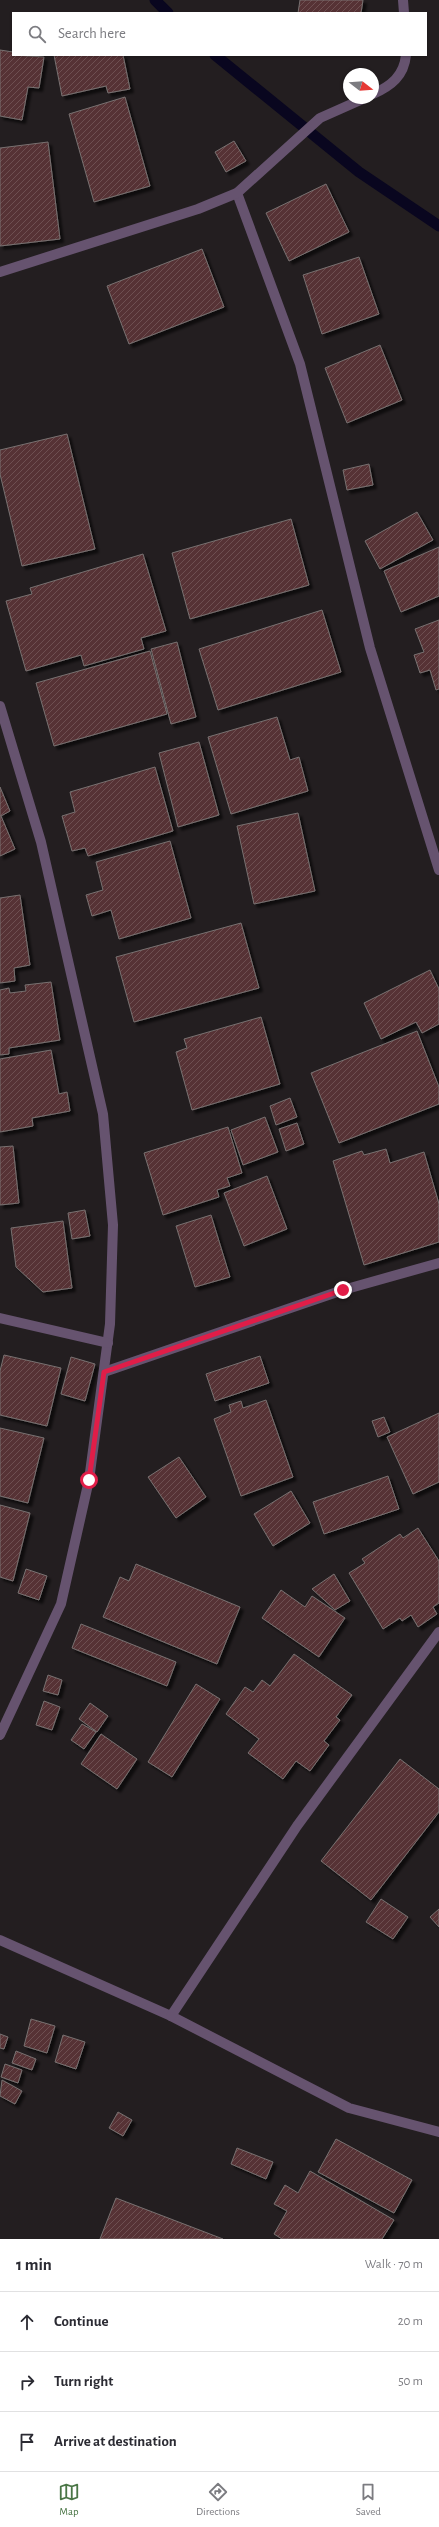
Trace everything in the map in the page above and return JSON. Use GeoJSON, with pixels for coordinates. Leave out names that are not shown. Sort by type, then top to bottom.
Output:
{"type":"FeatureCollection","features":[{"type":"Feature","properties":{"kind":"street"},"geometry":{"type":"LineString","coordinates":[[403,0],[404,12]]}},
{"type":"Feature","properties":{"kind":"street"},"geometry":{"type":"LineString","coordinates":[[379,91],[396,81],[403,69],[406,56]]}},
{"type":"Feature","properties":{"kind":"street"},"geometry":{"type":"LineString","coordinates":[[0,272],[198,209],[237,193],[290,147],[320,118],[352,104]]}},
{"type":"Feature","properties":{"kind":"street"},"geometry":{"type":"LineString","coordinates":[[237,193],[300,364],[370,648],[439,870]]}},
{"type":"Feature","properties":{"kind":"street"},"geometry":{"type":"LineString","coordinates":[[0,706],[41,842],[103,1114],[113,1225],[108,1343],[89,1480],[61,1604],[0,1734]]}},
{"type":"Feature","properties":{"kind":"street"},"geometry":{"type":"LineString","coordinates":[[104,1372],[343,1290],[439,1263]]}},
{"type":"Feature","properties":{"kind":"street"},"geometry":{"type":"LineString","coordinates":[[0,1318],[108,1343]]}},
{"type":"Feature","properties":{"kind":"street"},"geometry":{"type":"LineString","coordinates":[[171,2016],[297,1826],[439,1632]]}},
{"type":"Feature","properties":{"kind":"street"},"geometry":{"type":"LineString","coordinates":[[0,1940],[171,2016],[349,2108],[439,2132]]}},
{"type":"Feature","properties":{"kind":"building"},"geometry":{"type":"Polygon","coordinates":[[[300,0],[363,0],[361,12],[298,12],[300,0]]]}},
{"type":"Feature","properties":{"kind":"building"},"geometry":{"type":"Polygon","coordinates":[[[0,50],[12,52],[12,56],[44,57],[39,88],[28,87],[22,120],[0,116],[0,50]]]}},
{"type":"Feature","properties":{"kind":"building"},"geometry":{"type":"Polygon","coordinates":[[[54,56],[123,56],[130,89],[108,93],[106,86],[62,96],[54,56]]]}},
{"type":"Feature","properties":{"kind":"building"},"geometry":{"type":"Polygon","coordinates":[[[125,97],[150,186],[94,202],[69,114],[125,97]]]}},
{"type":"Feature","properties":{"kind":"building"},"geometry":{"type":"Polygon","coordinates":[[[234,141],[246,161],[226,172],[215,152],[234,141]]]}},
{"type":"Feature","properties":{"kind":"building"},"geometry":{"type":"Polygon","coordinates":[[[48,142],[60,239],[0,246],[0,148],[48,142]]]}},
{"type":"Feature","properties":{"kind":"building"},"geometry":{"type":"Polygon","coordinates":[[[326,184],[349,232],[289,261],[266,213],[326,184]]]}},
{"type":"Feature","properties":{"kind":"building"},"geometry":{"type":"Polygon","coordinates":[[[202,249],[224,307],[129,344],[107,286],[202,249]]]}},
{"type":"Feature","properties":{"kind":"building"},"geometry":{"type":"Polygon","coordinates":[[[359,257],[379,314],[322,334],[303,275],[359,257]]]}},
{"type":"Feature","properties":{"kind":"building"},"geometry":{"type":"Polygon","coordinates":[[[380,345],[402,400],[347,423],[325,368],[380,345]]]}},
{"type":"Feature","properties":{"kind":"building"},"geometry":{"type":"Polygon","coordinates":[[[67,434],[95,549],[22,566],[0,474],[0,450],[67,434]]]}},
{"type":"Feature","properties":{"kind":"building"},"geometry":{"type":"Polygon","coordinates":[[[369,464],[373,485],[347,490],[343,470],[369,464]]]}},
{"type":"Feature","properties":{"kind":"building"},"geometry":{"type":"Polygon","coordinates":[[[417,512],[433,540],[380,569],[365,541],[417,512]]]}},
{"type":"Feature","properties":{"kind":"building"},"geometry":{"type":"Polygon","coordinates":[[[291,519],[309,585],[190,619],[172,553],[291,519]]]}},
{"type":"Feature","properties":{"kind":"building"},"geometry":{"type":"Polygon","coordinates":[[[439,547],[439,596],[401,612],[384,571],[439,547]]]}},
{"type":"Feature","properties":{"kind":"building"},"geometry":{"type":"Polygon","coordinates":[[[143,554],[166,631],[141,638],[144,649],[84,666],[81,655],[26,671],[6,601],[32,594],[30,588],[143,554]]]}},
{"type":"Feature","properties":{"kind":"building"},"geometry":{"type":"Polygon","coordinates":[[[322,610],[341,672],[218,710],[199,649],[322,610]]]}},
{"type":"Feature","properties":{"kind":"building"},"geometry":{"type":"Polygon","coordinates":[[[439,620],[439,689],[436,690],[430,670],[420,673],[414,655],[424,652],[415,629],[439,620]]]}},
{"type":"Feature","properties":{"kind":"building"},"geometry":{"type":"Polygon","coordinates":[[[177,642],[196,717],[171,724],[151,649],[177,642]]]}},
{"type":"Feature","properties":{"kind":"building"},"geometry":{"type":"Polygon","coordinates":[[[150,651],[167,714],[54,746],[36,683],[150,651]]]}},
{"type":"Feature","properties":{"kind":"building"},"geometry":{"type":"Polygon","coordinates":[[[277,717],[290,760],[299,757],[308,791],[231,814],[208,737],[277,717]]]}},
{"type":"Feature","properties":{"kind":"building"},"geometry":{"type":"Polygon","coordinates":[[[199,742],[219,815],[178,827],[159,753],[199,742]]]}},
{"type":"Feature","properties":{"kind":"building"},"geometry":{"type":"Polygon","coordinates":[[[155,767],[173,831],[88,856],[85,848],[72,851],[62,816],[75,812],[70,792],[155,767]]]}},
{"type":"Feature","properties":{"kind":"building"},"geometry":{"type":"Polygon","coordinates":[[[0,787],[10,811],[1,816],[15,849],[0,856],[0,787]]]}},
{"type":"Feature","properties":{"kind":"building"},"geometry":{"type":"Polygon","coordinates":[[[298,813],[315,891],[254,904],[237,826],[298,813]]]}},
{"type":"Feature","properties":{"kind":"building"},"geometry":{"type":"Polygon","coordinates":[[[170,841],[191,918],[119,939],[111,910],[92,916],[86,895],[103,890],[96,862],[170,841]]]}},
{"type":"Feature","properties":{"kind":"building"},"geometry":{"type":"Polygon","coordinates":[[[20,895],[30,965],[14,968],[15,981],[0,983],[0,898],[20,895]]]}},
{"type":"Feature","properties":{"kind":"building"},"geometry":{"type":"Polygon","coordinates":[[[241,923],[259,988],[134,1022],[116,957],[241,923]]]}},
{"type":"Feature","properties":{"kind":"building"},"geometry":{"type":"Polygon","coordinates":[[[430,970],[439,989],[439,1024],[422,1033],[416,1022],[381,1039],[364,1003],[430,970]]]}},
{"type":"Feature","properties":{"kind":"building"},"geometry":{"type":"Polygon","coordinates":[[[51,982],[60,1040],[9,1048],[9,1054],[0,1055],[0,990],[9,988],[10,993],[26,991],[25,985],[51,982]]]}},
{"type":"Feature","properties":{"kind":"building"},"geometry":{"type":"Polygon","coordinates":[[[261,1017],[280,1084],[192,1110],[176,1052],[187,1048],[184,1039],[261,1017]]]}},
{"type":"Feature","properties":{"kind":"building"},"geometry":{"type":"Polygon","coordinates":[[[417,1031],[439,1087],[439,1104],[339,1143],[311,1073],[417,1031]]]}},
{"type":"Feature","properties":{"kind":"building"},"geometry":{"type":"Polygon","coordinates":[[[51,1050],[59,1094],[67,1092],[70,1111],[32,1118],[33,1126],[0,1132],[0,1059],[51,1050]]]}},
{"type":"Feature","properties":{"kind":"building"},"geometry":{"type":"Polygon","coordinates":[[[290,1098],[297,1117],[276,1125],[270,1106],[290,1098]]]}},
{"type":"Feature","properties":{"kind":"building"},"geometry":{"type":"Polygon","coordinates":[[[265,1117],[278,1152],[243,1165],[231,1130],[265,1117]]]}},
{"type":"Feature","properties":{"kind":"building"},"geometry":{"type":"Polygon","coordinates":[[[297,1123],[304,1144],[286,1151],[279,1129],[297,1123]]]}},
{"type":"Feature","properties":{"kind":"building"},"geometry":{"type":"Polygon","coordinates":[[[228,1127],[242,1173],[227,1178],[230,1186],[217,1190],[219,1197],[163,1215],[144,1153],[228,1127]]]}},
{"type":"Feature","properties":{"kind":"building"},"geometry":{"type":"Polygon","coordinates":[[[13,1146],[19,1203],[0,1205],[0,1147],[13,1146]]]}},
{"type":"Feature","properties":{"kind":"building"},"geometry":{"type":"Polygon","coordinates":[[[386,1149],[390,1163],[424,1152],[439,1204],[439,1242],[364,1265],[333,1161],[362,1151],[364,1155],[386,1149]]]}},
{"type":"Feature","properties":{"kind":"building"},"geometry":{"type":"Polygon","coordinates":[[[267,1176],[287,1229],[244,1246],[224,1193],[267,1176]]]}},
{"type":"Feature","properties":{"kind":"building"},"geometry":{"type":"Polygon","coordinates":[[[85,1210],[90,1236],[72,1239],[68,1213],[85,1210]]]}},
{"type":"Feature","properties":{"kind":"building"},"geometry":{"type":"Polygon","coordinates":[[[211,1215],[230,1277],[195,1287],[176,1226],[211,1215]]]}},
{"type":"Feature","properties":{"kind":"building"},"geometry":{"type":"Polygon","coordinates":[[[63,1221],[72,1288],[43,1292],[16,1267],[11,1228],[63,1221]]]}},
{"type":"Feature","properties":{"kind":"building"},"geometry":{"type":"Polygon","coordinates":[[[4,1355],[61,1368],[47,1426],[0,1415],[0,1371],[4,1355]]]}},
{"type":"Feature","properties":{"kind":"building"},"geometry":{"type":"Polygon","coordinates":[[[260,1356],[269,1383],[215,1401],[206,1374],[260,1356]]]}},
{"type":"Feature","properties":{"kind":"building"},"geometry":{"type":"Polygon","coordinates":[[[71,1357],[95,1364],[85,1401],[61,1394],[71,1357]]]}},
{"type":"Feature","properties":{"kind":"building"},"geometry":{"type":"Polygon","coordinates":[[[266,1400],[293,1477],[241,1496],[214,1419],[231,1412],[229,1405],[241,1401],[243,1408],[266,1400]]]}},
{"type":"Feature","properties":{"kind":"building"},"geometry":{"type":"Polygon","coordinates":[[[439,1413],[439,1482],[413,1494],[387,1437],[439,1413]]]}},
{"type":"Feature","properties":{"kind":"building"},"geometry":{"type":"Polygon","coordinates":[[[384,1417],[390,1432],[378,1437],[372,1421],[384,1417]]]}},
{"type":"Feature","properties":{"kind":"building"},"geometry":{"type":"Polygon","coordinates":[[[0,1428],[44,1438],[28,1503],[0,1496],[0,1428]]]}},
{"type":"Feature","properties":{"kind":"building"},"geometry":{"type":"Polygon","coordinates":[[[179,1457],[206,1497],[176,1518],[148,1477],[179,1457]]]}},
{"type":"Feature","properties":{"kind":"building"},"geometry":{"type":"Polygon","coordinates":[[[388,1476],[399,1509],[324,1534],[313,1502],[388,1476]]]}},
{"type":"Feature","properties":{"kind":"building"},"geometry":{"type":"Polygon","coordinates":[[[291,1491],[310,1523],[273,1546],[254,1514],[291,1491]]]}},
{"type":"Feature","properties":{"kind":"building"},"geometry":{"type":"Polygon","coordinates":[[[0,1505],[30,1513],[13,1581],[0,1577],[0,1505]]]}},
{"type":"Feature","properties":{"kind":"building"},"geometry":{"type":"Polygon","coordinates":[[[418,1528],[439,1561],[439,1603],[433,1607],[437,1614],[418,1627],[411,1615],[402,1621],[400,1618],[383,1629],[349,1573],[365,1563],[362,1559],[400,1534],[403,1538],[418,1528]]]}},
{"type":"Feature","properties":{"kind":"building"},"geometry":{"type":"Polygon","coordinates":[[[136,1564],[240,1607],[217,1664],[103,1617],[120,1577],[129,1581],[136,1564]]]}},
{"type":"Feature","properties":{"kind":"building"},"geometry":{"type":"Polygon","coordinates":[[[26,1569],[47,1576],[39,1600],[18,1593],[26,1569]]]}},
{"type":"Feature","properties":{"kind":"building"},"geometry":{"type":"Polygon","coordinates":[[[334,1574],[350,1601],[335,1610],[312,1589],[334,1574]]]}},
{"type":"Feature","properties":{"kind":"building"},"geometry":{"type":"Polygon","coordinates":[[[281,1590],[305,1607],[312,1596],[345,1618],[319,1657],[262,1618],[281,1590]]]}},
{"type":"Feature","properties":{"kind":"building"},"geometry":{"type":"Polygon","coordinates":[[[81,1624],[176,1662],[167,1686],[72,1648],[81,1624]]]}},
{"type":"Feature","properties":{"kind":"building"},"geometry":{"type":"Polygon","coordinates":[[[294,1654],[352,1695],[336,1717],[340,1720],[324,1741],[329,1745],[310,1771],[296,1761],[283,1779],[248,1753],[259,1739],[226,1714],[245,1687],[253,1692],[262,1680],[270,1686],[294,1654]]]}},
{"type":"Feature","properties":{"kind":"building"},"geometry":{"type":"Polygon","coordinates":[[[48,1675],[62,1680],[58,1695],[43,1691],[48,1675]]]}},
{"type":"Feature","properties":{"kind":"building"},"geometry":{"type":"Polygon","coordinates":[[[196,1684],[220,1699],[172,1777],[148,1762],[196,1684]]]}},
{"type":"Feature","properties":{"kind":"building"},"geometry":{"type":"Polygon","coordinates":[[[44,1701],[60,1707],[52,1730],[36,1725],[44,1701]]]}},
{"type":"Feature","properties":{"kind":"building"},"geometry":{"type":"Polygon","coordinates":[[[90,1703],[108,1716],[97,1732],[79,1719],[90,1703]]]}},
{"type":"Feature","properties":{"kind":"building"},"geometry":{"type":"Polygon","coordinates":[[[82,1724],[96,1732],[84,1749],[71,1740],[82,1724]]]}},
{"type":"Feature","properties":{"kind":"building"},"geometry":{"type":"Polygon","coordinates":[[[101,1734],[137,1759],[117,1789],[81,1764],[101,1734]]]}},
{"type":"Feature","properties":{"kind":"building"},"geometry":{"type":"Polygon","coordinates":[[[400,1759],[439,1789],[439,1812],[371,1900],[321,1861],[400,1759]]]}},
{"type":"Feature","properties":{"kind":"building"},"geometry":{"type":"Polygon","coordinates":[[[381,1899],[408,1917],[393,1939],[366,1922],[381,1899]]]}},
{"type":"Feature","properties":{"kind":"building"},"geometry":{"type":"Polygon","coordinates":[[[439,1909],[439,1927],[430,1917],[439,1909]]]}},
{"type":"Feature","properties":{"kind":"building"},"geometry":{"type":"Polygon","coordinates":[[[31,2019],[55,2026],[47,2053],[24,2046],[31,2019]]]}},
{"type":"Feature","properties":{"kind":"building"},"geometry":{"type":"Polygon","coordinates":[[[0,2034],[8,2037],[4,2049],[0,2048],[0,2034]]]}},
{"type":"Feature","properties":{"kind":"building"},"geometry":{"type":"Polygon","coordinates":[[[63,2035],[85,2042],[76,2069],[55,2062],[63,2035]]]}},
{"type":"Feature","properties":{"kind":"building"},"geometry":{"type":"Polygon","coordinates":[[[16,2051],[36,2059],[32,2070],[12,2063],[16,2051]]]}},
{"type":"Feature","properties":{"kind":"building"},"geometry":{"type":"Polygon","coordinates":[[[5,2064],[22,2070],[18,2083],[1,2077],[5,2064]]]}},
{"type":"Feature","properties":{"kind":"building"},"geometry":{"type":"Polygon","coordinates":[[[2,2080],[22,2091],[15,2104],[0,2096],[2,2080]]]}},
{"type":"Feature","properties":{"kind":"building"},"geometry":{"type":"Polygon","coordinates":[[[118,2112],[132,2120],[123,2136],[109,2128],[118,2112]]]}},
{"type":"Feature","properties":{"kind":"building"},"geometry":{"type":"Polygon","coordinates":[[[336,2139],[412,2180],[394,2213],[318,2172],[336,2139]]]}},
{"type":"Feature","properties":{"kind":"building"},"geometry":{"type":"Polygon","coordinates":[[[237,2148],[273,2162],[266,2179],[231,2164],[237,2148]]]}},
{"type":"Feature","properties":{"kind":"building"},"geometry":{"type":"Polygon","coordinates":[[[310,2171],[394,2220],[382,2239],[282,2239],[274,2234],[287,2211],[274,2204],[285,2185],[298,2193],[310,2171]]]}},
{"type":"Feature","properties":{"kind":"building"},"geometry":{"type":"Polygon","coordinates":[[[116,2198],[223,2239],[100,2239],[116,2198]]]}},
{"type":"Feature","properties":{"kind":"waterway"},"geometry":{"type":"LineString","coordinates":[[155,0],[167,12]]}},
{"type":"Feature","properties":{"kind":"waterway"},"geometry":{"type":"LineString","coordinates":[[216,56],[359,172],[439,226]]}},
{"type":"Feature","properties":{"kind":"route"},"geometry":{"type":"LineString","coordinates":[[89,1480],[104,1372],[343,1290]]}}]}
